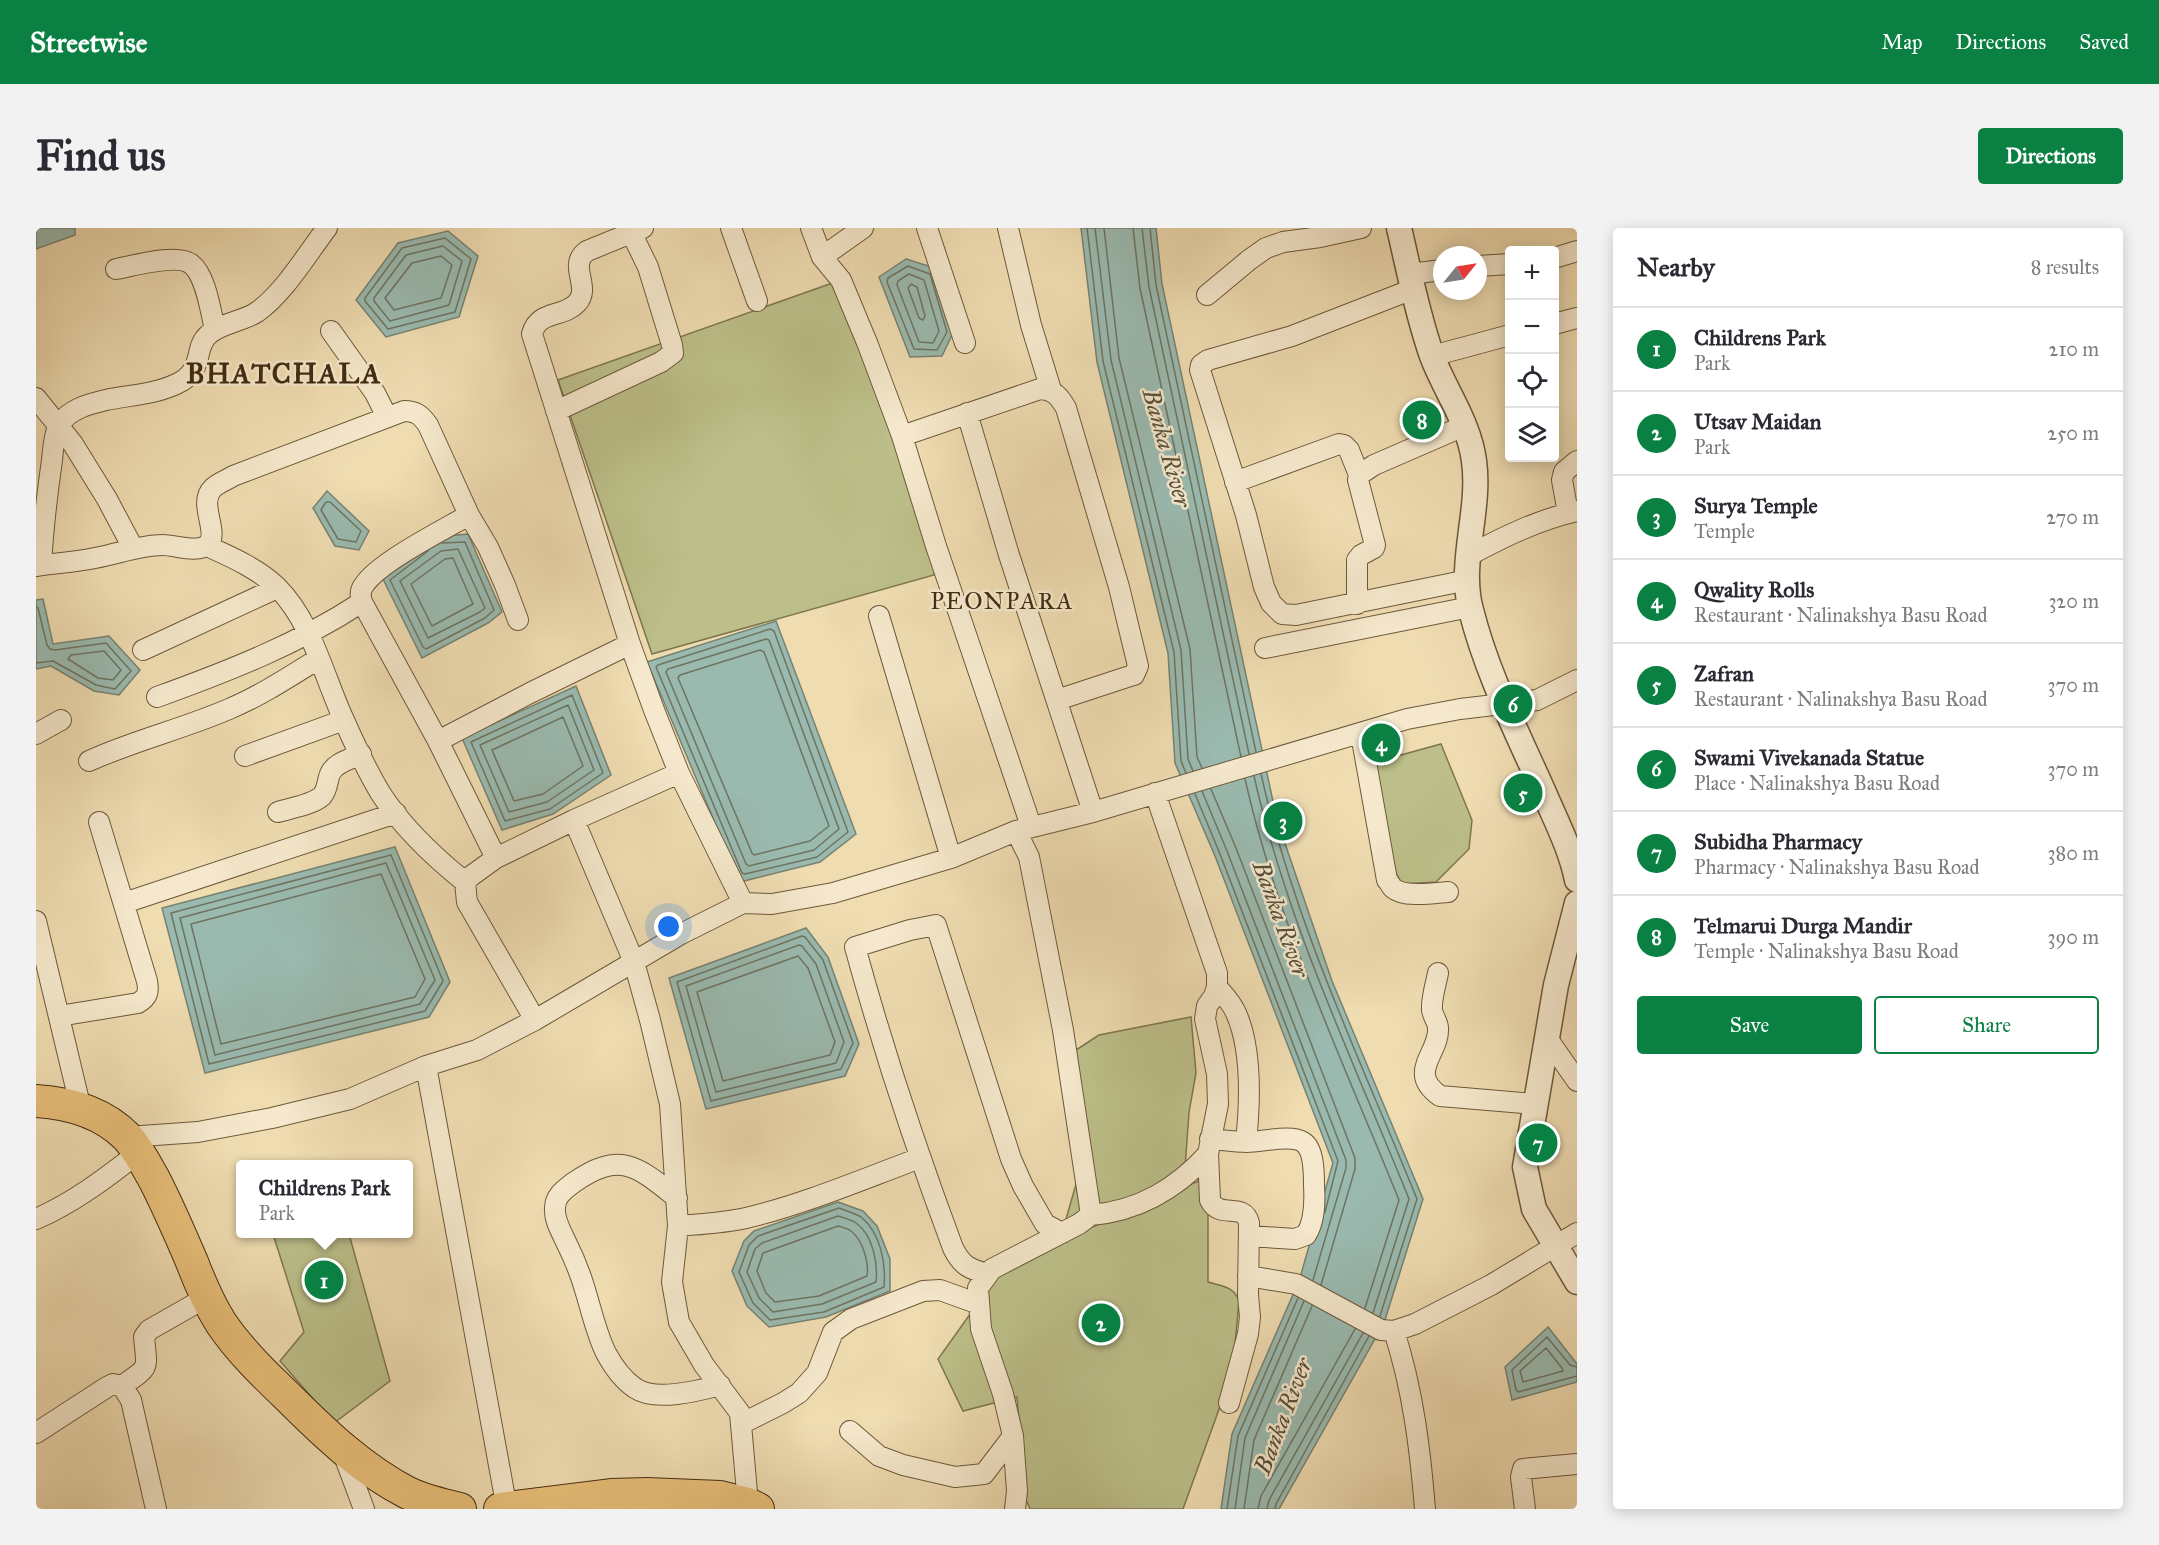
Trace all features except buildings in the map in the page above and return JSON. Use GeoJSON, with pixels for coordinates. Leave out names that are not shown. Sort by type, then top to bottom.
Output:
{"type":"FeatureCollection","features":[{"type":"Feature","properties":{"kind":"highway"},"geometry":{"type":"LineString","coordinates":[[36,1101],[54,1102],[81,1109],[104,1120],[133,1145],[162,1195],[207,1297],[221,1322],[242,1351],[308,1417],[340,1446],[379,1476],[409,1494],[436,1504],[460,1509]]}},
{"type":"Feature","properties":{"kind":"highway"},"geometry":{"type":"LineString","coordinates":[[500,1509],[551,1506],[611,1495],[647,1494],[720,1497],[753,1507]]}},
{"type":"Feature","properties":{"kind":"street"},"geometry":{"type":"LineString","coordinates":[[327,228],[273,298],[257,312],[215,330],[207,336],[193,372],[181,382],[161,389],[87,405],[70,413],[58,426],[39,566],[96,558],[133,548],[161,545],[200,548],[207,546],[249,567],[277,588],[297,613],[309,634],[344,720],[381,794],[435,857],[465,882],[467,902],[535,1020]]}},
{"type":"Feature","properties":{"kind":"street"},"geometry":{"type":"LineString","coordinates":[[731,228],[757,301]]}},
{"type":"Feature","properties":{"kind":"street"},"geometry":{"type":"LineString","coordinates":[[811,228],[822,257],[841,280],[902,436],[1024,829],[1058,1007],[1091,1215]]}},
{"type":"Feature","properties":{"kind":"street"},"geometry":{"type":"LineString","coordinates":[[822,257],[863,228]]}},
{"type":"Feature","properties":{"kind":"street"},"geometry":{"type":"LineString","coordinates":[[927,228],[965,343]]}},
{"type":"Feature","properties":{"kind":"street"},"geometry":{"type":"LineString","coordinates":[[1008,228],[1030,325],[1051,390],[1066,408],[1119,587],[1138,666],[1134,675],[1127,678],[1057,700]]}},
{"type":"Feature","properties":{"kind":"street"},"geometry":{"type":"LineString","coordinates":[[1207,295],[1266,248],[1319,233],[1361,228]]}},
{"type":"Feature","properties":{"kind":"street"},"geometry":{"type":"LineString","coordinates":[[1399,228],[1432,356],[1464,426],[1474,460],[1474,518],[1468,556],[1470,607],[1482,648],[1566,844],[1577,880]]}},
{"type":"Feature","properties":{"kind":"street"},"geometry":{"type":"LineString","coordinates":[[555,411],[661,362],[673,352],[635,229],[580,256],[578,261],[582,286],[578,303],[540,320],[534,326],[532,334],[555,411],[630,644],[679,772],[743,903]]}},
{"type":"Feature","properties":{"kind":"street"},"geometry":{"type":"LineString","coordinates":[[1559,256],[1577,251]]}},
{"type":"Feature","properties":{"kind":"street"},"geometry":{"type":"LineString","coordinates":[[116,269],[172,260],[182,260],[191,264],[198,271],[205,287],[215,330]]}},
{"type":"Feature","properties":{"kind":"street"},"geometry":{"type":"LineString","coordinates":[[1487,265],[1505,264]]}},
{"type":"Feature","properties":{"kind":"street"},"geometry":{"type":"LineString","coordinates":[[1433,274],[1292,336],[1208,360],[1202,365],[1202,376],[1264,587],[1271,603],[1282,614],[1296,615],[1357,604],[1468,580]]}},
{"type":"Feature","properties":{"kind":"street"},"geometry":{"type":"LineString","coordinates":[[1559,323],[1577,318]]}},
{"type":"Feature","properties":{"kind":"street"},"geometry":{"type":"LineString","coordinates":[[331,331],[375,393],[387,417]]}},
{"type":"Feature","properties":{"kind":"street"},"geometry":{"type":"LineString","coordinates":[[1432,356],[1505,336]]}},
{"type":"Feature","properties":{"kind":"street"},"geometry":{"type":"LineString","coordinates":[[902,436],[1040,389],[1051,390]]}},
{"type":"Feature","properties":{"kind":"street"},"geometry":{"type":"LineString","coordinates":[[36,398],[73,444],[133,548]]}},
{"type":"Feature","properties":{"kind":"street"},"geometry":{"type":"LineString","coordinates":[[207,546],[211,533],[208,495],[214,487],[233,476],[387,417],[404,411],[413,411],[428,425],[469,515],[497,566],[518,620]]}},
{"type":"Feature","properties":{"kind":"street"},"geometry":{"type":"LineString","coordinates":[[967,413],[1009,555],[1093,812]]}},
{"type":"Feature","properties":{"kind":"street"},"geometry":{"type":"LineString","coordinates":[[1359,475],[1374,465],[1464,426]]}},
{"type":"Feature","properties":{"kind":"street"},"geometry":{"type":"LineString","coordinates":[[1235,482],[1340,444],[1344,445],[1349,450],[1359,475],[1358,480],[1375,545],[1374,549],[1361,555],[1357,560],[1357,604]]}},
{"type":"Feature","properties":{"kind":"street"},"geometry":{"type":"LineString","coordinates":[[1468,556],[1507,535],[1573,512],[1562,480],[1564,472],[1577,461]]}},
{"type":"Feature","properties":{"kind":"street"},"geometry":{"type":"LineString","coordinates":[[469,515],[379,570],[361,590],[362,602],[438,741],[496,858]]}},
{"type":"Feature","properties":{"kind":"street"},"geometry":{"type":"LineString","coordinates":[[143,650],[277,588]]}},
{"type":"Feature","properties":{"kind":"street"},"geometry":{"type":"LineString","coordinates":[[157,697],[230,670],[309,634],[362,602]]}},
{"type":"Feature","properties":{"kind":"street"},"geometry":{"type":"LineString","coordinates":[[1265,648],[1470,607]]}},
{"type":"Feature","properties":{"kind":"street"},"geometry":{"type":"LineString","coordinates":[[879,616],[951,858]]}},
{"type":"Feature","properties":{"kind":"street"},"geometry":{"type":"LineString","coordinates":[[438,741],[630,644]]}},
{"type":"Feature","properties":{"kind":"street"},"geometry":{"type":"LineString","coordinates":[[89,761],[229,709],[260,694],[318,659]]}},
{"type":"Feature","properties":{"kind":"street"},"geometry":{"type":"LineString","coordinates":[[36,1219],[90,1189],[133,1145],[294,1113],[350,1099],[426,1066],[477,1050],[535,1020],[681,934],[743,903],[772,903],[833,893],[951,858],[1024,829],[1093,812],[1407,719],[1460,709],[1537,700],[1577,680]]}},
{"type":"Feature","properties":{"kind":"street"},"geometry":{"type":"LineString","coordinates":[[36,734],[61,720]]}},
{"type":"Feature","properties":{"kind":"street"},"geometry":{"type":"LineString","coordinates":[[244,756],[344,720]]}},
{"type":"Feature","properties":{"kind":"street"},"geometry":{"type":"LineString","coordinates":[[1361,734],[1387,880],[1392,888],[1401,892],[1415,894],[1448,892]]}},
{"type":"Feature","properties":{"kind":"street"},"geometry":{"type":"LineString","coordinates":[[278,812],[313,801],[321,796],[327,788],[330,771],[361,754]]}},
{"type":"Feature","properties":{"kind":"street"},"geometry":{"type":"LineString","coordinates":[[465,882],[496,858],[679,772]]}},
{"type":"Feature","properties":{"kind":"street"},"geometry":{"type":"LineString","coordinates":[[1155,793],[1217,973],[1217,987],[1207,1006],[1205,1018],[1217,1074],[1218,1104],[1209,1147],[1209,1194],[1213,1207],[1219,1210],[1242,1211],[1247,1215],[1250,1317],[1248,1334],[1228,1403]]}},
{"type":"Feature","properties":{"kind":"street"},"geometry":{"type":"LineString","coordinates":[[124,903],[396,813]]}},
{"type":"Feature","properties":{"kind":"street"},"geometry":{"type":"LineString","coordinates":[[574,820],[634,962],[670,1104],[678,1226],[672,1282],[679,1322],[704,1365],[741,1413],[753,1507]]}},
{"type":"Feature","properties":{"kind":"street"},"geometry":{"type":"LineString","coordinates":[[59,1016],[138,1003],[149,993],[99,822]]}},
{"type":"Feature","properties":{"kind":"street"},"geometry":{"type":"LineString","coordinates":[[1577,903],[1556,985],[1526,1167],[1534,1209],[1577,1282]]}},
{"type":"Feature","properties":{"kind":"street"},"geometry":{"type":"LineString","coordinates":[[988,1274],[971,1269],[960,1261],[920,1158],[878,1031],[855,947],[910,930],[936,925],[1011,1159],[1045,1224],[1062,1233]]}},
{"type":"Feature","properties":{"kind":"street"},"geometry":{"type":"LineString","coordinates":[[37,931],[81,1109]]}},
{"type":"Feature","properties":{"kind":"street"},"geometry":{"type":"LineString","coordinates":[[1438,973],[1432,1012],[1438,1028],[1426,1066],[1426,1078],[1431,1090],[1440,1096],[1536,1104]]}},
{"type":"Feature","properties":{"kind":"street"},"geometry":{"type":"LineString","coordinates":[[1217,987],[1236,1012],[1242,1029],[1249,1091],[1246,1142]]}},
{"type":"Feature","properties":{"kind":"street"},"geometry":{"type":"LineString","coordinates":[[1547,1038],[1577,1081]]}},
{"type":"Feature","properties":{"kind":"street"},"geometry":{"type":"LineString","coordinates":[[426,1066],[507,1509]]}},
{"type":"Feature","properties":{"kind":"street"},"geometry":{"type":"LineString","coordinates":[[1016,1509],[1013,1436],[1003,1394],[981,1329],[978,1288],[992,1269],[1062,1233],[1091,1215],[1114,1213],[1143,1203],[1174,1186],[1191,1173],[1209,1147],[1296,1139],[1304,1142],[1309,1149],[1315,1197],[1313,1216],[1306,1235],[1295,1239],[1249,1236]]}},
{"type":"Feature","properties":{"kind":"street"},"geometry":{"type":"LineString","coordinates":[[678,1226],[713,1224],[747,1218],[799,1202],[920,1158]]}},
{"type":"Feature","properties":{"kind":"street"},"geometry":{"type":"LineString","coordinates":[[677,1198],[644,1171],[627,1165],[608,1166],[588,1173],[562,1191],[555,1204],[555,1217],[575,1260],[606,1353],[619,1373],[636,1390],[658,1394],[684,1394],[720,1385]]}},
{"type":"Feature","properties":{"kind":"street"},"geometry":{"type":"LineString","coordinates":[[1388,1331],[1415,1324],[1491,1285],[1577,1233]]}},
{"type":"Feature","properties":{"kind":"street"},"geometry":{"type":"LineString","coordinates":[[1248,1276],[1296,1284],[1388,1331],[1407,1371],[1425,1509]]}},
{"type":"Feature","properties":{"kind":"street"},"geometry":{"type":"LineString","coordinates":[[741,1424],[799,1393],[817,1373],[833,1332],[851,1319],[923,1291],[940,1290],[979,1304]]}},
{"type":"Feature","properties":{"kind":"street"},"geometry":{"type":"LineString","coordinates":[[122,1386],[146,1366],[148,1361],[144,1337],[149,1330],[207,1297]]}},
{"type":"Feature","properties":{"kind":"street"},"geometry":{"type":"LineString","coordinates":[[36,1433],[107,1387],[113,1384],[122,1386],[131,1400],[156,1509]]}},
{"type":"Feature","properties":{"kind":"street"},"geometry":{"type":"LineString","coordinates":[[850,1431],[879,1456],[903,1466],[955,1477],[984,1474],[1013,1436]]}},
{"type":"Feature","properties":{"kind":"street"},"geometry":{"type":"LineString","coordinates":[[340,1446],[364,1509]]}},
{"type":"Feature","properties":{"kind":"street"},"geometry":{"type":"LineString","coordinates":[[1525,1509],[1521,1478],[1523,1469],[1577,1464]]}},
{"type":"Feature","properties":{"kind":"green space"},"geometry":{"type":"Polygon","coordinates":[[[841,280],[936,546],[934,575],[652,654],[558,380],[841,280]]]}},
{"type":"Feature","properties":{"kind":"green space"},"geometry":{"type":"Polygon","coordinates":[[[1441,744],[1472,820],[1469,849],[1436,882],[1402,884],[1379,841],[1361,766],[1441,744]]]}},
{"type":"Feature","properties":{"kind":"green space"},"geometry":{"type":"Polygon","coordinates":[[[1191,1017],[1196,1073],[1189,1112],[1184,1182],[1062,1233],[1083,1160],[1076,1050],[1099,1035],[1191,1017]]]}},
{"type":"Feature","properties":{"kind":"green space"},"geometry":{"type":"Polygon","coordinates":[[[1203,1179],[1208,1215],[1208,1282],[1230,1289],[1237,1296],[1239,1301],[1235,1344],[1239,1354],[1183,1509],[1030,1509],[1025,1497],[1017,1397],[963,1411],[938,1359],[983,1296],[998,1268],[1203,1179]]]}},
{"type":"Feature","properties":{"kind":"green space"},"geometry":{"type":"Polygon","coordinates":[[[274,1238],[350,1238],[390,1381],[334,1423],[280,1361],[304,1332],[274,1238]]]}},
{"type":"Feature","properties":{"kind":"water"},"geometry":{"type":"Polygon","coordinates":[[[36,228],[75,228],[75,235],[36,249],[36,228]]]}},
{"type":"Feature","properties":{"kind":"water","name":"Banka River"},"geometry":{"type":"Polygon","coordinates":[[[1081,228],[1156,228],[1162,284],[1277,820],[1332,981],[1423,1199],[1384,1323],[1279,1509],[1221,1509],[1232,1434],[1299,1281],[1333,1163],[1215,856],[1175,763],[1168,653],[1097,362],[1081,228]]]}},
{"type":"Feature","properties":{"kind":"water"},"geometry":{"type":"Polygon","coordinates":[[[448,231],[478,256],[459,317],[386,337],[356,300],[398,243],[448,231]]]}},
{"type":"Feature","properties":{"kind":"water"},"geometry":{"type":"Polygon","coordinates":[[[906,259],[935,268],[953,333],[942,356],[910,357],[879,277],[906,259]]]}},
{"type":"Feature","properties":{"kind":"water"},"geometry":{"type":"Polygon","coordinates":[[[327,491],[369,531],[359,550],[335,546],[313,508],[327,491]]]}},
{"type":"Feature","properties":{"kind":"water"},"geometry":{"type":"Polygon","coordinates":[[[468,534],[502,612],[488,623],[422,658],[382,577],[437,537],[468,534]]]}},
{"type":"Feature","properties":{"kind":"water"},"geometry":{"type":"Polygon","coordinates":[[[43,599],[53,644],[109,636],[140,670],[119,695],[94,691],[51,666],[36,669],[36,600],[43,599]]]}},
{"type":"Feature","properties":{"kind":"water"},"geometry":{"type":"Polygon","coordinates":[[[776,621],[856,834],[820,862],[740,882],[647,662],[776,621]]]}},
{"type":"Feature","properties":{"kind":"water"},"geometry":{"type":"Polygon","coordinates":[[[576,686],[611,775],[553,814],[502,830],[462,738],[576,686]]]}},
{"type":"Feature","properties":{"kind":"water"},"geometry":{"type":"Polygon","coordinates":[[[395,847],[450,982],[429,1017],[205,1073],[162,908],[395,847]]]}},
{"type":"Feature","properties":{"kind":"water"},"geometry":{"type":"Polygon","coordinates":[[[806,928],[828,957],[859,1044],[845,1076],[706,1109],[669,978],[806,928]]]}},
{"type":"Feature","properties":{"kind":"water"},"geometry":{"type":"Polygon","coordinates":[[[838,1202],[863,1211],[877,1226],[890,1259],[890,1291],[826,1317],[769,1327],[747,1306],[732,1271],[744,1241],[754,1231],[838,1202]]]}},
{"type":"Feature","properties":{"kind":"water"},"geometry":{"type":"Polygon","coordinates":[[[1548,1327],[1577,1364],[1577,1382],[1512,1400],[1505,1367],[1548,1327]]]}},
{"type":"Feature","properties":{"kind":"place","name":"Telmarui Durga Mandir"},"geometry":{"type":"Point","coordinates":[1422,420]}},
{"type":"Feature","properties":{"kind":"place","name":"Swami Vivekanada Statue"},"geometry":{"type":"Point","coordinates":[1513,704]}},
{"type":"Feature","properties":{"kind":"place","name":"Qwality Rolls"},"geometry":{"type":"Point","coordinates":[1381,743]}},
{"type":"Feature","properties":{"kind":"place","name":"Zafran"},"geometry":{"type":"Point","coordinates":[1523,793]}},
{"type":"Feature","properties":{"kind":"place","name":"Surya Temple"},"geometry":{"type":"Point","coordinates":[1283,821]}},
{"type":"Feature","properties":{"kind":"place","name":"Subidha Pharmacy"},"geometry":{"type":"Point","coordinates":[1538,1143]}},
{"type":"Feature","properties":{"kind":"place","name":"Childrens Park"},"geometry":{"type":"Point","coordinates":[324,1280]}},
{"type":"Feature","properties":{"kind":"place","name":"Utsav Maidan"},"geometry":{"type":"Point","coordinates":[1101,1323]}},
{"type":"Feature","properties":{"kind":"district","name":"BHATCHALA"},"geometry":{"type":"Point","coordinates":[284,373]}},
{"type":"Feature","properties":{"kind":"district","name":"PEONPARA"},"geometry":{"type":"Point","coordinates":[1002,601]}}]}
